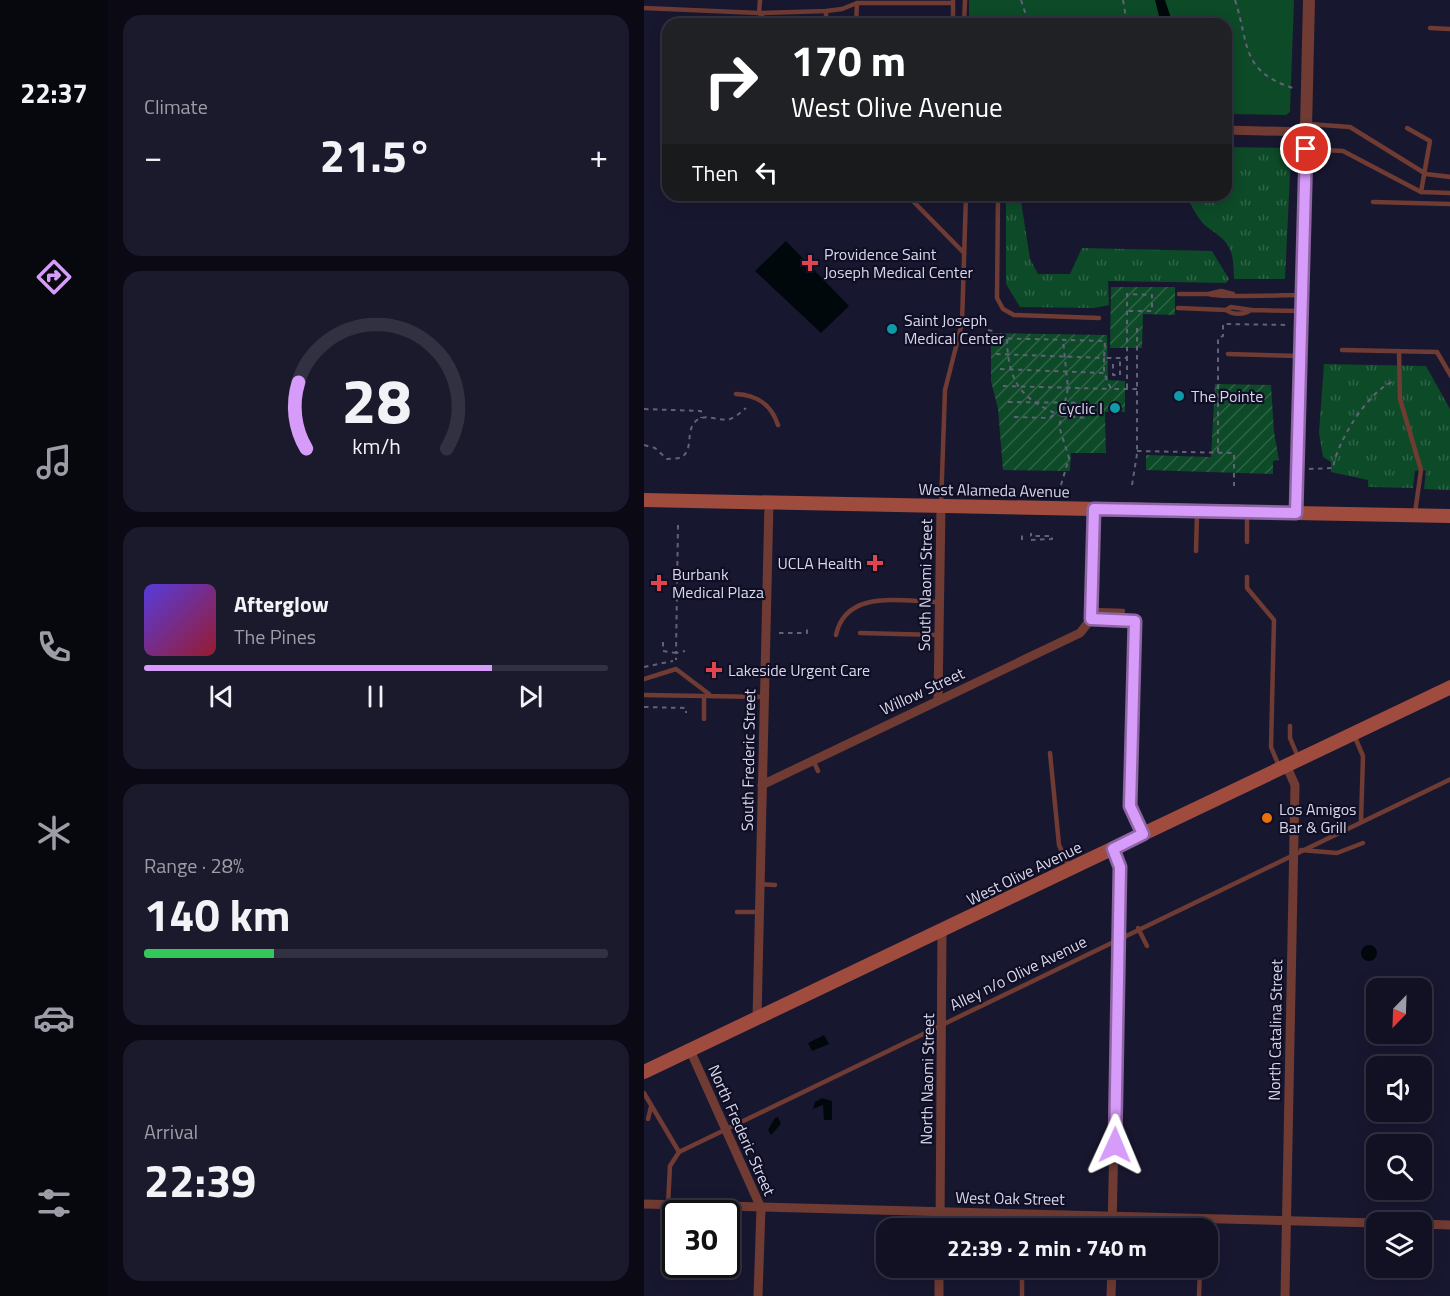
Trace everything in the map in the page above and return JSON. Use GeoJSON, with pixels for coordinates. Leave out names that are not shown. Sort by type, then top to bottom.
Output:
{"type":"FeatureCollection","features":[{"type":"Feature","properties":{"kind":"main road","name":"West Alameda Avenue"},"geometry":{"type":"LineString","coordinates":[[644,500],[1451,516]]}},
{"type":"Feature","properties":{"kind":"main road","name":"West Olive Avenue"},"geometry":{"type":"LineString","coordinates":[[644,1072],[1451,687]]}},
{"type":"Feature","properties":{"kind":"street"},"geometry":{"type":"LineString","coordinates":[[1296,513],[1309,0]]}},
{"type":"Feature","properties":{"kind":"street"},"geometry":{"type":"LineString","coordinates":[[1232,130],[1306,128]]}},
{"type":"Feature","properties":{"kind":"street","name":"South Frederic Street"},"geometry":{"type":"LineString","coordinates":[[757,1018],[769,502]]}},
{"type":"Feature","properties":{"kind":"street","name":"South Naomi Street"},"geometry":{"type":"LineString","coordinates":[[938,700],[941,506]]}},
{"type":"Feature","properties":{"kind":"street"},"geometry":{"type":"LineString","coordinates":[[1092,615],[1094,509]]}},
{"type":"Feature","properties":{"kind":"street","name":"Willow Street"},"geometry":{"type":"LineString","coordinates":[[762,786],[1080,633],[1092,615]]}},
{"type":"Feature","properties":{"kind":"street","name":"North Catalina Street"},"geometry":{"type":"LineString","coordinates":[[1283,767],[1295,785],[1296,852],[1285,1296]]}},
{"type":"Feature","properties":{"kind":"street"},"geometry":{"type":"LineString","coordinates":[[1113,849],[1120,867],[1113,1216]]}},
{"type":"Feature","properties":{"kind":"street","name":"North Naomi Street"},"geometry":{"type":"LineString","coordinates":[[941,1218],[942,930]]}},
{"type":"Feature","properties":{"kind":"street","name":"North Frederic Street"},"geometry":{"type":"LineString","coordinates":[[690,1050],[761,1208],[758,1296]]}},
{"type":"Feature","properties":{"kind":"street","name":"West Oak Street"},"geometry":{"type":"LineString","coordinates":[[644,1204],[662,1205]]}},
{"type":"Feature","properties":{"kind":"street","name":"West Oak Street"},"geometry":{"type":"LineString","coordinates":[[740,1207],[1201,1218]]}},
{"type":"Feature","properties":{"kind":"street","name":"West Oak Street"},"geometry":{"type":"LineString","coordinates":[[1218,1218],[1366,1223]]}},
{"type":"Feature","properties":{"kind":"street"},"geometry":{"type":"LineString","coordinates":[[1432,1224],[1451,1225]]}},
{"type":"Feature","properties":{"kind":"street"},"geometry":{"type":"LineString","coordinates":[[939,1296],[940,1278]]}},
{"type":"Feature","properties":{"kind":"street"},"geometry":{"type":"LineString","coordinates":[[1111,1296],[1112,1278]]}},
{"type":"Feature","properties":{"kind":"lane"},"geometry":{"type":"LineString","coordinates":[[760,0],[759,13],[764,18]]}},
{"type":"Feature","properties":{"kind":"lane"},"geometry":{"type":"LineString","coordinates":[[964,18],[965,0]]}},
{"type":"Feature","properties":{"kind":"lane"},"geometry":{"type":"LineString","coordinates":[[644,8],[759,13],[826,11],[842,9],[857,3],[953,1],[953,18]]}},
{"type":"Feature","properties":{"kind":"lane"},"geometry":{"type":"LineString","coordinates":[[856,18],[857,3]]}},
{"type":"Feature","properties":{"kind":"lane"},"geometry":{"type":"LineString","coordinates":[[826,11],[826,18]]}},
{"type":"Feature","properties":{"kind":"lane"},"geometry":{"type":"LineString","coordinates":[[1430,28],[1451,29]]}},
{"type":"Feature","properties":{"kind":"lane"},"geometry":{"type":"LineString","coordinates":[[1306,128],[1350,127],[1426,174],[1451,177]]}},
{"type":"Feature","properties":{"kind":"lane"},"geometry":{"type":"LineString","coordinates":[[1407,128],[1430,141],[1421,192]]}},
{"type":"Feature","properties":{"kind":"lane"},"geometry":{"type":"LineString","coordinates":[[1306,149],[1343,151],[1421,192],[1451,193]]}},
{"type":"Feature","properties":{"kind":"lane"},"geometry":{"type":"LineString","coordinates":[[913,201],[964,254]]}},
{"type":"Feature","properties":{"kind":"lane"},"geometry":{"type":"LineString","coordinates":[[941,506],[945,390],[962,323],[965,201]]}},
{"type":"Feature","properties":{"kind":"lane"},"geometry":{"type":"LineString","coordinates":[[998,201],[997,298],[1003,309],[1014,315],[1099,318]]}},
{"type":"Feature","properties":{"kind":"lane"},"geometry":{"type":"LineString","coordinates":[[1373,202],[1451,204]]}},
{"type":"Feature","properties":{"kind":"lane"},"geometry":{"type":"LineString","coordinates":[[1179,294],[1209,294],[1221,291],[1233,294],[1302,295]]}},
{"type":"Feature","properties":{"kind":"lane"},"geometry":{"type":"LineString","coordinates":[[1178,308],[1226,310],[1231,307],[1251,310],[1301,311]]}},
{"type":"Feature","properties":{"kind":"lane"},"geometry":{"type":"LineString","coordinates":[[1342,350],[1437,352],[1451,376]]}},
{"type":"Feature","properties":{"kind":"lane"},"geometry":{"type":"LineString","coordinates":[[1399,351],[1400,399],[1421,470],[1415,516]]}},
{"type":"Feature","properties":{"kind":"lane"},"geometry":{"type":"LineString","coordinates":[[1228,354],[1300,356]]}},
{"type":"Feature","properties":{"kind":"lane"},"geometry":{"type":"LineString","coordinates":[[736,394],[752,395],[767,406],[778,425]]}},
{"type":"Feature","properties":{"kind":"lane"},"geometry":{"type":"LineString","coordinates":[[1196,551],[1197,512]]}},
{"type":"Feature","properties":{"kind":"lane"},"geometry":{"type":"LineString","coordinates":[[1247,512],[1247,542]]}},
{"type":"Feature","properties":{"kind":"lane"},"geometry":{"type":"LineString","coordinates":[[1247,577],[1247,588],[1274,620],[1276,656],[1271,747],[1283,767]]}},
{"type":"Feature","properties":{"kind":"lane"},"geometry":{"type":"LineString","coordinates":[[836,635],[843,615],[863,603],[877,601],[940,602]]}},
{"type":"Feature","properties":{"kind":"lane"},"geometry":{"type":"LineString","coordinates":[[1092,615],[1123,611]]}},
{"type":"Feature","properties":{"kind":"lane"},"geometry":{"type":"LineString","coordinates":[[1092,615],[1135,621],[1130,806],[1143,834]]}},
{"type":"Feature","properties":{"kind":"lane"},"geometry":{"type":"LineString","coordinates":[[860,633],[939,635]]}},
{"type":"Feature","properties":{"kind":"lane"},"geometry":{"type":"LineString","coordinates":[[644,679],[676,669],[711,696]]}},
{"type":"Feature","properties":{"kind":"lane"},"geometry":{"type":"LineString","coordinates":[[644,695],[765,696]]}},
{"type":"Feature","properties":{"kind":"lane"},"geometry":{"type":"LineString","coordinates":[[704,696],[704,719]]}},
{"type":"Feature","properties":{"kind":"lane"},"geometry":{"type":"LineString","coordinates":[[1290,726],[1290,738],[1299,759]]}},
{"type":"Feature","properties":{"kind":"lane"},"geometry":{"type":"LineString","coordinates":[[1353,733],[1363,756],[1361,820]]}},
{"type":"Feature","properties":{"kind":"lane"},"geometry":{"type":"LineString","coordinates":[[1050,753],[1059,845],[1070,869]]}},
{"type":"Feature","properties":{"kind":"lane"},"geometry":{"type":"LineString","coordinates":[[813,760],[818,771]]}},
{"type":"Feature","properties":{"kind":"lane","name":"Alley n/o Olive Avenue"},"geometry":{"type":"LineString","coordinates":[[679,1152],[1361,820],[1451,779]]}},
{"type":"Feature","properties":{"kind":"lane"},"geometry":{"type":"LineString","coordinates":[[1296,852],[1337,853],[1362,843]]}},
{"type":"Feature","properties":{"kind":"lane"},"geometry":{"type":"LineString","coordinates":[[760,884],[775,885]]}},
{"type":"Feature","properties":{"kind":"lane"},"geometry":{"type":"LineString","coordinates":[[737,912],[759,912]]}},
{"type":"Feature","properties":{"kind":"lane"},"geometry":{"type":"LineString","coordinates":[[1138,928],[1147,946]]}},
{"type":"Feature","properties":{"kind":"lane"},"geometry":{"type":"LineString","coordinates":[[644,1094],[647,1112],[679,1152],[671,1166],[668,1200]]}},
{"type":"Feature","properties":{"kind":"lane"},"geometry":{"type":"LineString","coordinates":[[1023,1213],[1023,1218]]}},
{"type":"Feature","properties":{"kind":"lane"},"geometry":{"type":"LineString","coordinates":[[1022,1278],[1022,1296]]}},
{"type":"Feature","properties":{"kind":"lane"},"geometry":{"type":"LineString","coordinates":[[1199,1296],[1200,1278]]}},
{"type":"Feature","properties":{"kind":"path"},"geometry":{"type":"LineString","coordinates":[[1021,0],[1027,18]]}},
{"type":"Feature","properties":{"kind":"path"},"geometry":{"type":"LineString","coordinates":[[1123,0],[1126,18]]}},
{"type":"Feature","properties":{"kind":"path"},"geometry":{"type":"LineString","coordinates":[[1235,0],[1247,50],[1254,65],[1272,79],[1307,92]]}},
{"type":"Feature","properties":{"kind":"path"},"geometry":{"type":"LineString","coordinates":[[1127,311],[1152,313],[1152,295],[1127,294],[1127,311],[1127,389]]}},
{"type":"Feature","properties":{"kind":"path"},"geometry":{"type":"LineString","coordinates":[[1218,452],[1218,338],[1223,336],[1223,324],[1289,325]]}},
{"type":"Feature","properties":{"kind":"path"},"geometry":{"type":"LineString","coordinates":[[1132,485],[1136,451],[1137,327]]}},
{"type":"Feature","properties":{"kind":"path"},"geometry":{"type":"LineString","coordinates":[[988,330],[993,331],[993,338],[1105,341],[1104,374],[1111,388]]}},
{"type":"Feature","properties":{"kind":"path"},"geometry":{"type":"LineString","coordinates":[[1007,339],[1007,355],[1018,386],[1031,402],[1062,416],[1089,418]]}},
{"type":"Feature","properties":{"kind":"path"},"geometry":{"type":"LineString","coordinates":[[1061,485],[1069,458],[1059,426],[1068,387],[1063,340]]}},
{"type":"Feature","properties":{"kind":"path"},"geometry":{"type":"LineString","coordinates":[[996,354],[1127,358]]}},
{"type":"Feature","properties":{"kind":"path"},"geometry":{"type":"LineString","coordinates":[[1113,364],[1114,375],[1120,375],[1120,358]]}},
{"type":"Feature","properties":{"kind":"path"},"geometry":{"type":"LineString","coordinates":[[1000,369],[1104,374]]}},
{"type":"Feature","properties":{"kind":"path"},"geometry":{"type":"LineString","coordinates":[[1298,469],[1333,468],[1342,441],[1357,416],[1384,387],[1401,380]]}},
{"type":"Feature","properties":{"kind":"path"},"geometry":{"type":"LineString","coordinates":[[1003,386],[1137,389]]}},
{"type":"Feature","properties":{"kind":"path"},"geometry":{"type":"LineString","coordinates":[[1008,402],[1088,403]]}},
{"type":"Feature","properties":{"kind":"path"},"geometry":{"type":"LineString","coordinates":[[701,418],[728,420],[746,408]]}},
{"type":"Feature","properties":{"kind":"path"},"geometry":{"type":"LineString","coordinates":[[644,409],[701,411],[701,418],[690,429],[687,454],[681,458],[667,459],[655,448],[644,445]]}},
{"type":"Feature","properties":{"kind":"path"},"geometry":{"type":"LineString","coordinates":[[1014,417],[1050,418],[1055,413]]}},
{"type":"Feature","properties":{"kind":"path"},"geometry":{"type":"LineString","coordinates":[[1136,451],[1234,453],[1234,486]]}},
{"type":"Feature","properties":{"kind":"path"},"geometry":{"type":"LineString","coordinates":[[678,525],[676,653],[686,651]]}},
{"type":"Feature","properties":{"kind":"path"},"geometry":{"type":"LineString","coordinates":[[1031,533],[1031,536],[1052,536],[1052,539],[1031,540]]}},
{"type":"Feature","properties":{"kind":"path"},"geometry":{"type":"LineString","coordinates":[[1022,535],[1022,540]]}},
{"type":"Feature","properties":{"kind":"path"},"geometry":{"type":"LineString","coordinates":[[779,633],[807,633],[807,626]]}},
{"type":"Feature","properties":{"kind":"path"},"geometry":{"type":"LineString","coordinates":[[644,668],[676,661]]}},
{"type":"Feature","properties":{"kind":"path"},"geometry":{"type":"LineString","coordinates":[[644,707],[686,708],[686,713]]}},
{"type":"Feature","properties":{"kind":"green space"},"geometry":{"type":"Polygon","coordinates":[[[969,0],[1294,0],[1290,112],[1286,115],[1232,114],[1232,18],[969,18],[969,0]]]}},
{"type":"Feature","properties":{"kind":"green space"},"geometry":{"type":"Polygon","coordinates":[[[1232,147],[1284,148],[1291,154],[1285,279],[1234,279],[1230,248],[1201,220],[1189,201],[1232,201],[1232,147]]]}},
{"type":"Feature","properties":{"kind":"green space"},"geometry":{"type":"Polygon","coordinates":[[[1006,201],[1021,201],[1030,259],[1038,274],[1070,274],[1082,248],[1212,251],[1229,279],[1226,283],[1108,281],[1109,305],[1094,308],[1020,307],[1006,284],[1006,201]]]}},
{"type":"Feature","properties":{"kind":"green space"},"geometry":{"type":"Polygon","coordinates":[[[1111,287],[1175,287],[1175,315],[1143,314],[1142,348],[1110,348],[1111,287]]]}},
{"type":"Feature","properties":{"kind":"green space"},"geometry":{"type":"Polygon","coordinates":[[[991,333],[1107,335],[1108,380],[1125,381],[1125,412],[1105,412],[1106,453],[1071,453],[1070,471],[1003,470],[998,409],[991,381],[991,333]]]}},
{"type":"Feature","properties":{"kind":"green space"},"geometry":{"type":"Polygon","coordinates":[[[1324,364],[1426,366],[1450,409],[1450,490],[1424,489],[1426,470],[1415,471],[1413,488],[1368,487],[1368,480],[1331,472],[1331,462],[1323,457],[1319,433],[1324,364]]]}},
{"type":"Feature","properties":{"kind":"green space"},"geometry":{"type":"Polygon","coordinates":[[[1215,384],[1271,385],[1274,432],[1279,460],[1273,461],[1273,474],[1146,470],[1146,455],[1211,457],[1215,384]]]}},
{"type":"Feature","properties":{"kind":"shaded area"},"geometry":{"type":"Polygon","coordinates":[[[1155,0],[1165,0],[1171,18],[1160,18],[1155,0]]]}},
{"type":"Feature","properties":{"kind":"shaded area"},"geometry":{"type":"Polygon","coordinates":[[[786,241],[849,306],[821,333],[755,271],[786,241]]]}},
{"type":"Feature","properties":{"kind":"shaded area"},"geometry":{"type":"Polygon","coordinates":[[[1369,945],[1375,947],[1377,953],[1375,959],[1369,961],[1363,959],[1361,953],[1363,947],[1369,945]]]}},
{"type":"Feature","properties":{"kind":"shaded area"},"geometry":{"type":"Polygon","coordinates":[[[824,1035],[829,1044],[812,1051],[808,1043],[824,1035]]]}},
{"type":"Feature","properties":{"kind":"shaded area"},"geometry":{"type":"Polygon","coordinates":[[[822,1098],[832,1101],[832,1120],[824,1120],[823,1105],[813,1109],[815,1102],[822,1098]]]}},
{"type":"Feature","properties":{"kind":"shaded area"},"geometry":{"type":"Polygon","coordinates":[[[778,1117],[781,1124],[771,1135],[768,1130],[778,1117]]]}},
{"type":"Feature","properties":{"kind":"place","name":"Providence Saint Joseph Medical Center"},"geometry":{"type":"Point","coordinates":[810,263]}},
{"type":"Feature","properties":{"kind":"place","name":"Saint Joseph Medical Center"},"geometry":{"type":"Point","coordinates":[892,329]}},
{"type":"Feature","properties":{"kind":"place","name":"The Pointe"},"geometry":{"type":"Point","coordinates":[1179,396]}},
{"type":"Feature","properties":{"kind":"place","name":"Cyclic I"},"geometry":{"type":"Point","coordinates":[1115,408]}},
{"type":"Feature","properties":{"kind":"place","name":"UCLA Health"},"geometry":{"type":"Point","coordinates":[875,563]}},
{"type":"Feature","properties":{"kind":"place","name":"Burbank Medical Plaza"},"geometry":{"type":"Point","coordinates":[659,583]}},
{"type":"Feature","properties":{"kind":"place","name":"Lakeside Urgent Care"},"geometry":{"type":"Point","coordinates":[714,670]}},
{"type":"Feature","properties":{"kind":"place","name":"Los Amigos Bar & Grill"},"geometry":{"type":"Point","coordinates":[1267,818]}},
{"type":"Feature","properties":{"kind":"route"},"geometry":{"type":"LineString","coordinates":[[1115,1145],[1120,867],[1113,849],[1143,834],[1130,806],[1135,621],[1091,619],[1094,509],[1296,513],[1306,149]]}}]}
